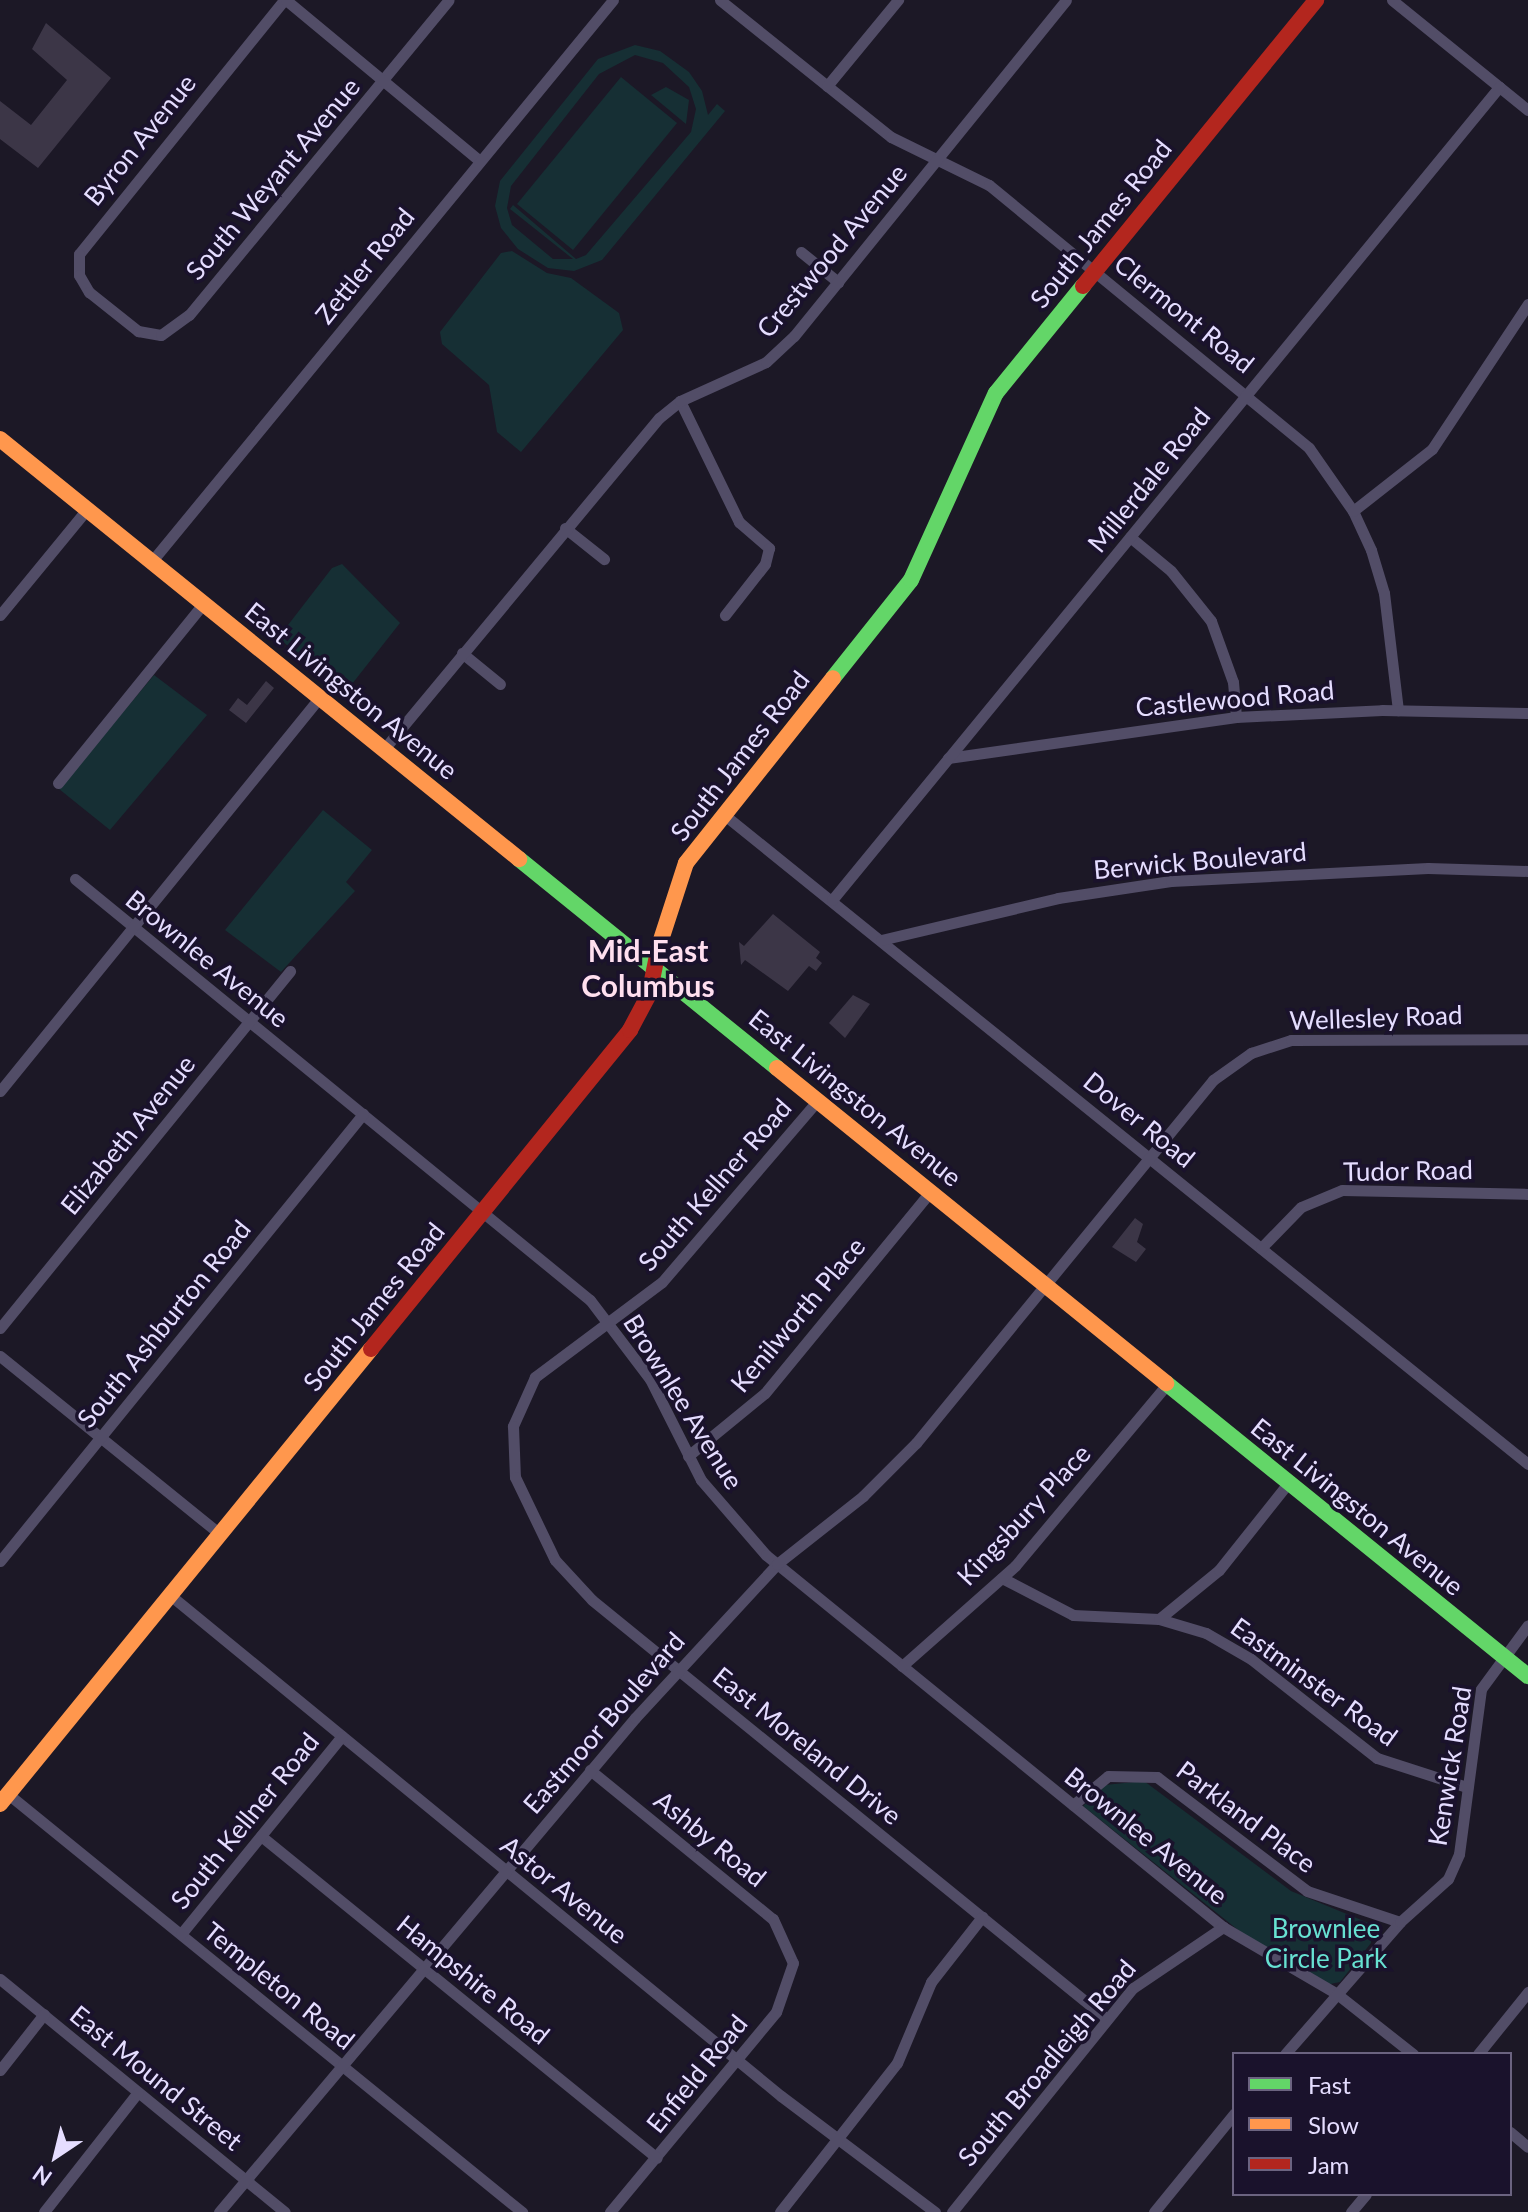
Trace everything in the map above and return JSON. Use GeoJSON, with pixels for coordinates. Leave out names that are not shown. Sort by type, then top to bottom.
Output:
{"type":"FeatureCollection","features":[{"type":"Feature","properties":{"kind":"main road","name":"South James Road"},"geometry":{"type":"LineString","coordinates":[[4,1799],[630,1030],[649,995],[674,887],[722,813],[903,592],[929,549],[985,411],[1094,270],[1316,0]]}},
{"type":"Feature","properties":{"kind":"main road","name":"East Livingston Avenue"},"geometry":{"type":"LineString","coordinates":[[0,439],[654,965],[1528,1676]]}},
{"type":"Feature","properties":{"kind":"street"},"geometry":{"type":"LineString","coordinates":[[285,0],[480,161]]}},
{"type":"Feature","properties":{"kind":"street","name":"Byron Avenue"},"geometry":{"type":"LineString","coordinates":[[112,311],[82,284],[77,264],[83,245],[285,0]]}},
{"type":"Feature","properties":{"kind":"street","name":"South Weyant Avenue"},"geometry":{"type":"LineString","coordinates":[[112,311],[148,334],[181,324],[449,0]]}},
{"type":"Feature","properties":{"kind":"street","name":"Zettler Road"},"geometry":{"type":"LineString","coordinates":[[152,561],[613,0]]}},
{"type":"Feature","properties":{"kind":"street","name":"Clermont Road"},"geometry":{"type":"LineString","coordinates":[[720,0],[891,137],[989,185],[1248,394],[1309,448],[1353,511],[1384,593],[1398,710]]}},
{"type":"Feature","properties":{"kind":"street"},"geometry":{"type":"LineString","coordinates":[[827,86],[898,0]]}},
{"type":"Feature","properties":{"kind":"street","name":"Crestwood Avenue"},"geometry":{"type":"LineString","coordinates":[[384,749],[642,436],[680,401],[766,362],[838,282],[1066,0]]}},
{"type":"Feature","properties":{"kind":"street"},"geometry":{"type":"LineString","coordinates":[[1392,0],[1528,110]]}},
{"type":"Feature","properties":{"kind":"street","name":"Millerdale Road"},"geometry":{"type":"LineString","coordinates":[[832,900],[1499,87]]}},
{"type":"Feature","properties":{"kind":"street"},"geometry":{"type":"LineString","coordinates":[[801,252],[838,282]]}},
{"type":"Feature","properties":{"kind":"street"},"geometry":{"type":"LineString","coordinates":[[1353,511],[1432,449],[1528,304]]}},
{"type":"Feature","properties":{"kind":"street"},"geometry":{"type":"LineString","coordinates":[[680,401],[739,522],[769,548],[765,564],[725,615]]}},
{"type":"Feature","properties":{"kind":"street"},"geometry":{"type":"LineString","coordinates":[[0,615],[87,509]]}},
{"type":"Feature","properties":{"kind":"street"},"geometry":{"type":"LineString","coordinates":[[565,528],[604,559]]}},
{"type":"Feature","properties":{"kind":"street"},"geometry":{"type":"LineString","coordinates":[[1130,537],[1171,571],[1211,621],[1233,682],[1236,717]]}},
{"type":"Feature","properties":{"kind":"street"},"geometry":{"type":"LineString","coordinates":[[58,783],[204,603]]}},
{"type":"Feature","properties":{"kind":"street"},"geometry":{"type":"LineString","coordinates":[[462,653],[500,684]]}},
{"type":"Feature","properties":{"kind":"street"},"geometry":{"type":"LineString","coordinates":[[0,1091],[320,697]]}},
{"type":"Feature","properties":{"kind":"street","name":"Castlewood Road"},"geometry":{"type":"LineString","coordinates":[[948,758],[1236,717],[1398,710],[1528,713]]}},
{"type":"Feature","properties":{"kind":"street","name":"Dover Road"},"geometry":{"type":"LineString","coordinates":[[722,813],[1528,1464]]}},
{"type":"Feature","properties":{"kind":"street","name":"Berwick Boulevard"},"geometry":{"type":"LineString","coordinates":[[881,940],[1058,898],[1171,881],[1428,868],[1528,871]]}},
{"type":"Feature","properties":{"kind":"street","name":"Brownlee Avenue"},"geometry":{"type":"LineString","coordinates":[[75,879],[484,1210],[610,1324],[650,1379],[688,1456],[719,1504],[777,1564],[1223,1927],[1337,1994],[1410,2052]]}},
{"type":"Feature","properties":{"kind":"street","name":"Elizabeth Avenue"},"geometry":{"type":"LineString","coordinates":[[0,1328],[290,971]]}},
{"type":"Feature","properties":{"kind":"street","name":"Wellesley Road"},"geometry":{"type":"LineString","coordinates":[[1045,1285],[1213,1080],[1270,1045],[1322,1037],[1528,1039]]}},
{"type":"Feature","properties":{"kind":"street","name":"South Kellner Road"},"geometry":{"type":"LineString","coordinates":[[515,1477],[513,1426],[525,1391],[555,1358],[610,1324],[677,1266],[818,1100]]}},
{"type":"Feature","properties":{"kind":"street","name":"South Ashburton Road"},"geometry":{"type":"LineString","coordinates":[[0,1561],[363,1114]]}},
{"type":"Feature","properties":{"kind":"street","name":"Tudor Road"},"geometry":{"type":"LineString","coordinates":[[1261,1248],[1301,1207],[1342,1190],[1528,1194]]}},
{"type":"Feature","properties":{"kind":"street","name":"Kenilworth Place"},"geometry":{"type":"LineString","coordinates":[[688,1456],[765,1393],[931,1191]]}},
{"type":"Feature","properties":{"kind":"street","name":"Eastmoor Boulevard"},"geometry":{"type":"LineString","coordinates":[[219,2212],[590,1770],[679,1670],[777,1564],[863,1496],[916,1443],[1045,1285]]}},
{"type":"Feature","properties":{"kind":"street"},"geometry":{"type":"LineString","coordinates":[[0,1356],[220,1534]]}},
{"type":"Feature","properties":{"kind":"street","name":"Kingsbury Place"},"geometry":{"type":"LineString","coordinates":[[902,1666],[1002,1578],[1167,1384]]}},
{"type":"Feature","properties":{"kind":"street","name":"East Moreland Drive"},"geometry":{"type":"LineString","coordinates":[[515,1477],[531,1520],[570,1579],[1107,2019]]}},
{"type":"Feature","properties":{"kind":"street"},"geometry":{"type":"LineString","coordinates":[[1159,1619],[1219,1570],[1289,1482]]}},
{"type":"Feature","properties":{"kind":"street","name":"Eastminster Road"},"geometry":{"type":"LineString","coordinates":[[1002,1578],[1073,1615],[1159,1619],[1230,1645],[1377,1758],[1467,1787]]}},
{"type":"Feature","properties":{"kind":"street","name":"Astor Avenue"},"geometry":{"type":"LineString","coordinates":[[170,1595],[737,2059],[935,2212]]}},
{"type":"Feature","properties":{"kind":"street","name":"Kenwick Road"},"geometry":{"type":"LineString","coordinates":[[1287,2052],[1400,1922],[1432,1898],[1453,1870],[1478,1699],[1503,1656],[1528,1625]]}},
{"type":"Feature","properties":{"kind":"street","name":"South Kellner Road"},"geometry":{"type":"LineString","coordinates":[[181,1934],[342,1736]]}},
{"type":"Feature","properties":{"kind":"street","name":"Ashby Road"},"geometry":{"type":"LineString","coordinates":[[590,1770],[764,1911],[791,1952]]}},
{"type":"Feature","properties":{"kind":"street","name":"Parkland Place"},"geometry":{"type":"LineString","coordinates":[[1073,1805],[1108,1776],[1157,1777],[1298,1886],[1400,1922]]}},
{"type":"Feature","properties":{"kind":"street","name":"Templeton Road"},"geometry":{"type":"LineString","coordinates":[[4,1799],[181,1934],[522,2212]]}},
{"type":"Feature","properties":{"kind":"street","name":"Hampshire Road"},"geometry":{"type":"LineString","coordinates":[[261,1836],[657,2158]]}},
{"type":"Feature","properties":{"kind":"street"},"geometry":{"type":"LineString","coordinates":[[780,2212],[906,2050],[931,1982],[982,1917]]}},
{"type":"Feature","properties":{"kind":"street","name":"South Broadleigh Road"},"geometry":{"type":"LineString","coordinates":[[952,2212],[1107,2019],[1157,1967],[1207,1943],[1223,1927]]}},
{"type":"Feature","properties":{"kind":"street","name":"Enfield Road"},"geometry":{"type":"LineString","coordinates":[[610,2212],[786,1997],[791,1952]]}},
{"type":"Feature","properties":{"kind":"street","name":"East Mound Street"},"geometry":{"type":"LineString","coordinates":[[0,1979],[285,2212]]}},
{"type":"Feature","properties":{"kind":"street"},"geometry":{"type":"LineString","coordinates":[[1480,2052],[1528,1992]]}},
{"type":"Feature","properties":{"kind":"street"},"geometry":{"type":"LineString","coordinates":[[0,2070],[44,2014]]}},
{"type":"Feature","properties":{"kind":"street"},"geometry":{"type":"LineString","coordinates":[[44,2212],[138,2092]]}},
{"type":"Feature","properties":{"kind":"street"},"geometry":{"type":"LineString","coordinates":[[1154,2212],[1232,2116]]}},
{"type":"Feature","properties":{"kind":"street"},"geometry":{"type":"LineString","coordinates":[[1512,2134],[1528,2147]]}},
{"type":"Feature","properties":{"kind":"street"},"geometry":{"type":"LineString","coordinates":[[1351,2212],[1364,2196]]}},
{"type":"Feature","properties":{"kind":"green space"},"geometry":{"type":"Polygon","coordinates":[[[635,45],[660,51],[689,72],[702,91],[708,115],[717,104],[725,111],[602,260],[574,271],[548,268],[518,249],[501,228],[495,206],[500,181],[598,59],[635,45]],[[635,55],[599,74],[511,186],[507,208],[512,225],[553,259],[573,259],[510,209],[513,205],[576,259],[586,255],[691,132],[696,109],[689,87],[663,63],[635,55]]]}},
{"type":"Feature","properties":{"kind":"green space"},"geometry":{"type":"Polygon","coordinates":[[[621,77],[677,123],[573,250],[517,204],[621,77]]]}},
{"type":"Feature","properties":{"kind":"green space"},"geometry":{"type":"Polygon","coordinates":[[[666,87],[689,100],[686,124],[651,95],[666,87]]]}},
{"type":"Feature","properties":{"kind":"green space"},"geometry":{"type":"Polygon","coordinates":[[[512,251],[547,273],[571,278],[619,313],[623,330],[521,452],[497,432],[489,385],[442,344],[440,332],[501,253],[512,251]]]}},
{"type":"Feature","properties":{"kind":"green space"},"geometry":{"type":"Polygon","coordinates":[[[342,564],[400,623],[352,684],[339,686],[278,638],[332,568],[342,564]]]}},
{"type":"Feature","properties":{"kind":"green space"},"geometry":{"type":"Polygon","coordinates":[[[154,675],[207,715],[110,830],[59,789],[154,675]]]}},
{"type":"Feature","properties":{"kind":"green space"},"geometry":{"type":"Polygon","coordinates":[[[323,810],[372,850],[346,882],[355,891],[281,972],[225,930],[323,810]]]}},
{"type":"Feature","properties":{"kind":"green space","name":"Brownlee Circle Park"},"geometry":{"type":"Polygon","coordinates":[[[1144,1781],[1291,1891],[1371,1924],[1371,1943],[1340,1982],[1330,1984],[1242,1933],[1083,1806],[1105,1785],[1144,1781]]]}},
{"type":"Feature","properties":{"kind":"building"},"geometry":{"type":"Polygon","coordinates":[[[46,23],[111,78],[38,168],[0,139],[0,101],[31,125],[67,80],[32,49],[46,23]]]}},
{"type":"Feature","properties":{"kind":"building"},"geometry":{"type":"Polygon","coordinates":[[[266,681],[274,688],[246,723],[229,710],[238,698],[247,705],[266,681]]]}},
{"type":"Feature","properties":{"kind":"building"},"geometry":{"type":"Polygon","coordinates":[[[773,914],[820,952],[816,958],[822,963],[816,971],[809,966],[788,991],[745,960],[741,965],[739,942],[744,946],[773,914]]]}},
{"type":"Feature","properties":{"kind":"building"},"geometry":{"type":"Polygon","coordinates":[[[853,995],[870,1004],[845,1038],[829,1023],[853,995]]]}},
{"type":"Feature","properties":{"kind":"building"},"geometry":{"type":"Polygon","coordinates":[[[1135,1218],[1143,1224],[1137,1242],[1146,1249],[1136,1262],[1112,1247],[1135,1218]]]}},
{"type":"Feature","properties":{"kind":"traffic: fast"},"geometry":{"type":"LineString","coordinates":[[833,678],[911,580],[996,393],[1083,286]]}},
{"type":"Feature","properties":{"kind":"traffic: fast"},"geometry":{"type":"LineString","coordinates":[[519,859],[777,1068]]}},
{"type":"Feature","properties":{"kind":"traffic: fast"},"geometry":{"type":"LineString","coordinates":[[1166,1383],[1528,1676]]}},
{"type":"Feature","properties":{"kind":"traffic: slow"},"geometry":{"type":"LineString","coordinates":[[0,439],[519,859]]}},
{"type":"Feature","properties":{"kind":"traffic: slow"},"geometry":{"type":"LineString","coordinates":[[659,946],[686,863],[833,678]]}},
{"type":"Feature","properties":{"kind":"traffic: slow"},"geometry":{"type":"LineString","coordinates":[[777,1068],[1166,1383]]}},
{"type":"Feature","properties":{"kind":"traffic: slow"},"geometry":{"type":"LineString","coordinates":[[0,1804],[371,1349]]}},
{"type":"Feature","properties":{"kind":"traffic: jam"},"geometry":{"type":"LineString","coordinates":[[1083,286],[1316,0]]}},
{"type":"Feature","properties":{"kind":"traffic: jam"},"geometry":{"type":"LineString","coordinates":[[371,1349],[630,1030],[649,995],[659,946]]}},
{"type":"Feature","properties":{"kind":"district","name":"Mid-East Columbus"},"geometry":{"type":"Point","coordinates":[648,967]}}]}
